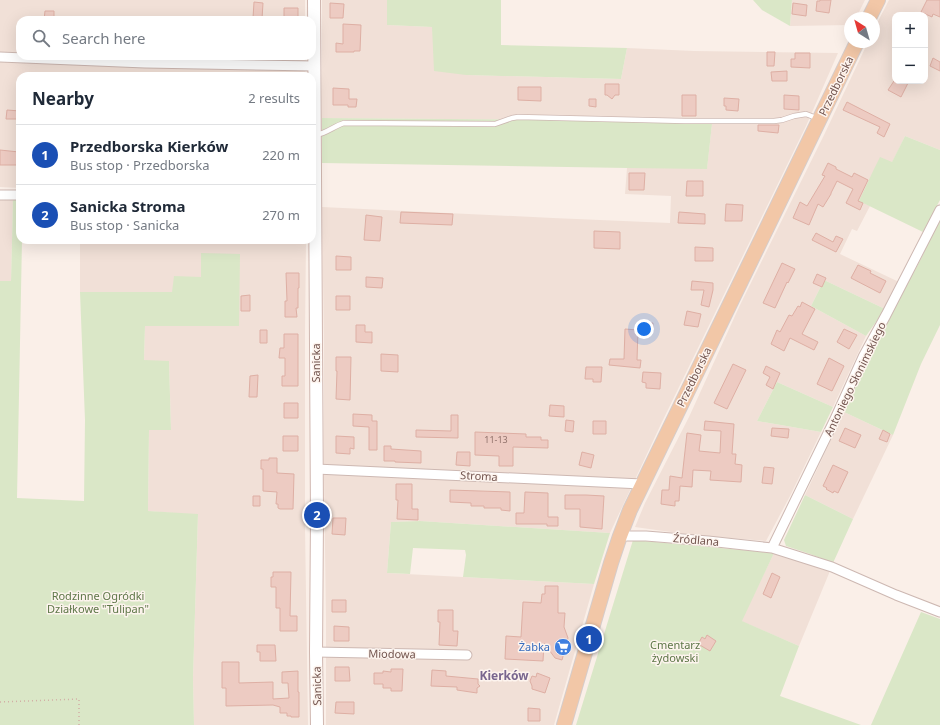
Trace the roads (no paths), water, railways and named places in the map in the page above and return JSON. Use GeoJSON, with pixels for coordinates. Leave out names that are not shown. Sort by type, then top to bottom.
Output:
{"type":"FeatureCollection","features":[{"type":"Feature","properties":{"kind":"main road"},"geometry":{"type":"LineString","coordinates":[[872,12],[878,0]]}},
{"type":"Feature","properties":{"kind":"main road","name":"Przedborska"},"geometry":{"type":"LineString","coordinates":[[564,725],[611,563],[620,536],[642,484],[854,48]]}},
{"type":"Feature","properties":{"kind":"street","name":"Sanicka"},"geometry":{"type":"LineString","coordinates":[[314,0],[314,16]]}},
{"type":"Feature","properties":{"kind":"street"},"geometry":{"type":"LineString","coordinates":[[0,57],[16,58]]}},
{"type":"Feature","properties":{"kind":"street"},"geometry":{"type":"LineString","coordinates":[[72,60],[314,66]]}},
{"type":"Feature","properties":{"kind":"street","name":"Sanicka"},"geometry":{"type":"LineString","coordinates":[[314,60],[314,72]]}},
{"type":"Feature","properties":{"kind":"street"},"geometry":{"type":"LineString","coordinates":[[0,194],[16,195]]}},
{"type":"Feature","properties":{"kind":"street","name":"Antoniego Słonimskiego"},"geometry":{"type":"LineString","coordinates":[[772,548],[834,421],[863,357],[940,210]]}},
{"type":"Feature","properties":{"kind":"street","name":"Sanicka"},"geometry":{"type":"LineString","coordinates":[[314,244],[317,725]]}},
{"type":"Feature","properties":{"kind":"street","name":"Stroma"},"geometry":{"type":"LineString","coordinates":[[316,469],[642,484]]}},
{"type":"Feature","properties":{"kind":"street","name":"Źródlana"},"geometry":{"type":"LineString","coordinates":[[620,536],[646,536],[772,548],[832,567],[896,595],[940,612]]}},
{"type":"Feature","properties":{"kind":"street","name":"Miodowa"},"geometry":{"type":"LineString","coordinates":[[316,652],[467,655]]}},
{"type":"Feature","properties":{"kind":"lane"},"geometry":{"type":"LineString","coordinates":[[316,135],[324,133],[336,125],[344,123],[495,124],[518,117],[685,121],[774,121],[806,114],[819,119]]}},
{"type":"Feature","properties":{"kind":"place","name":"Sanicka Stroma"},"geometry":{"type":"Point","coordinates":[317,515]}},
{"type":"Feature","properties":{"kind":"place","name":"Przedborska Kierków"},"geometry":{"type":"Point","coordinates":[589,639]}},
{"type":"Feature","properties":{"kind":"place","name":"Żabka"},"geometry":{"type":"Point","coordinates":[563,647]}},
{"type":"Feature","properties":{"kind":"district","name":"Kierków"},"geometry":{"type":"Point","coordinates":[504,676]}},
{"type":"Feature","properties":{"kind":"park label","name":"Rodzinne Ogródki Działkowe \"Tulipan\""},"geometry":{"type":"Point","coordinates":[98,602]}},
{"type":"Feature","properties":{"kind":"park label","name":"Cmentarz żydowski"},"geometry":{"type":"Point","coordinates":[675,651]}}]}
